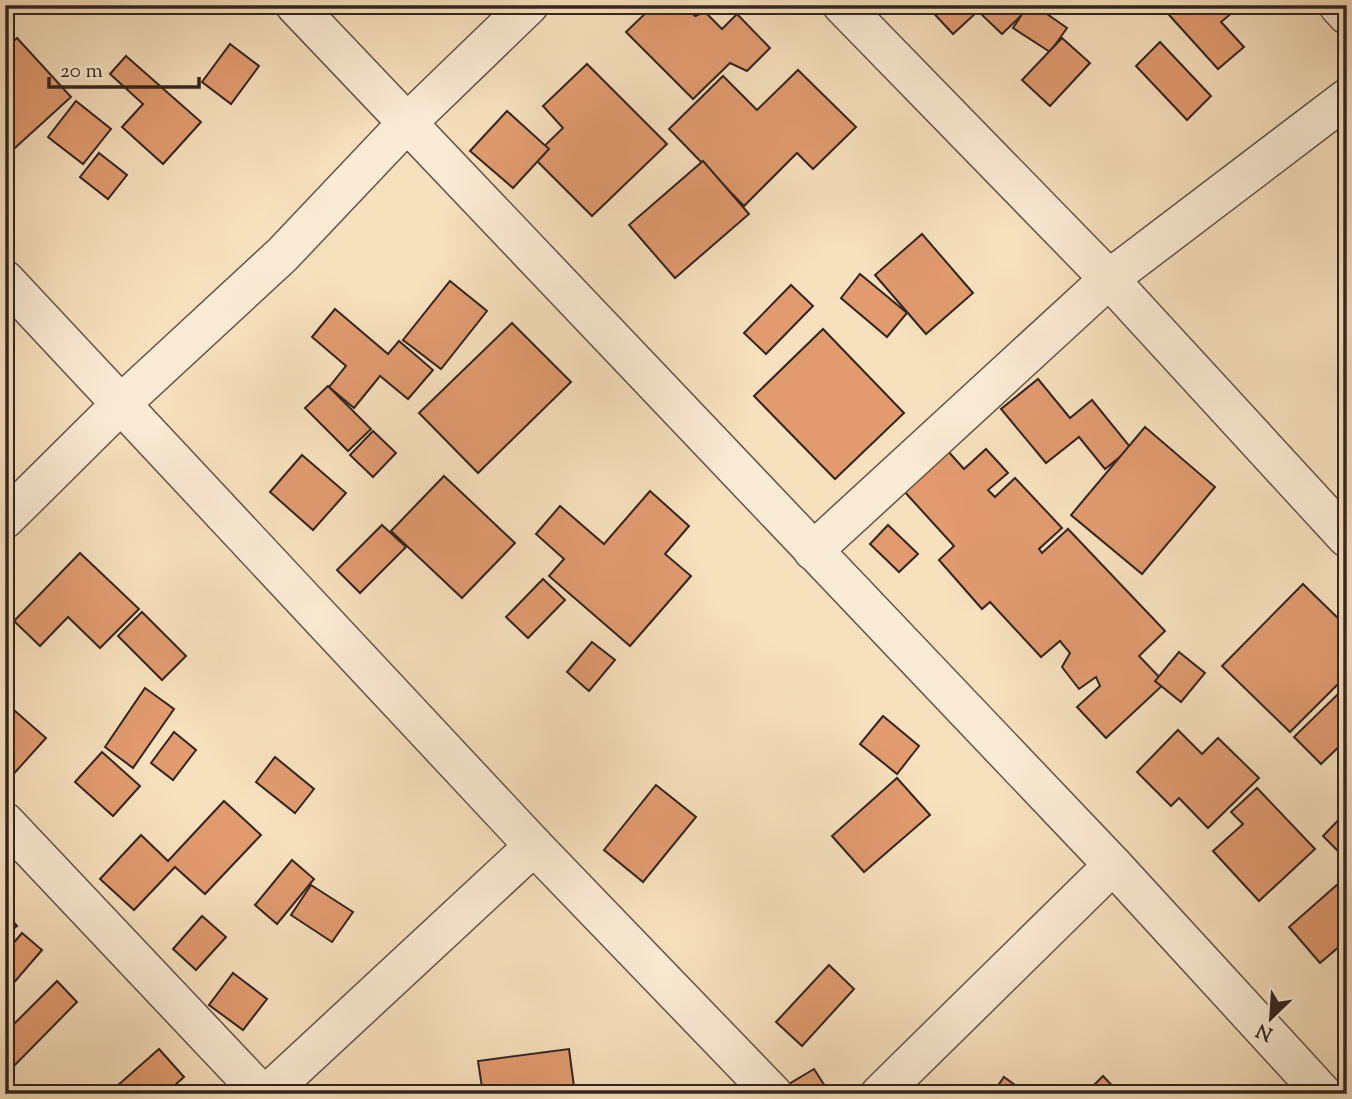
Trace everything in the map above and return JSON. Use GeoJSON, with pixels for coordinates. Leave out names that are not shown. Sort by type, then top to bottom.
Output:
{"type":"FeatureCollection","features":[{"type":"Feature","properties":{"kind":"street"},"geometry":{"type":"LineString","coordinates":[[295,5],[1113,865],[1323,1094]]}},
{"type":"Feature","properties":{"kind":"street"},"geometry":{"type":"LineString","coordinates":[[5,519],[122,403],[282,255],[408,122],[528,5]]}},
{"type":"Feature","properties":{"kind":"street"},"geometry":{"type":"LineString","coordinates":[[842,5],[1109,279],[1347,538]]}},
{"type":"Feature","properties":{"kind":"street"},"geometry":{"type":"LineString","coordinates":[[1338,5],[1347,15]]}},
{"type":"Feature","properties":{"kind":"street"},"geometry":{"type":"LineString","coordinates":[[813,551],[1109,279],[1347,97]]}},
{"type":"Feature","properties":{"kind":"street"},"geometry":{"type":"LineString","coordinates":[[5,281],[534,846],[773,1094]]}},
{"type":"Feature","properties":{"kind":"street"},"geometry":{"type":"LineString","coordinates":[[5,822],[264,1094],[534,846]]}},
{"type":"Feature","properties":{"kind":"street"},"geometry":{"type":"LineString","coordinates":[[880,1094],[1113,865]]}},
{"type":"Feature","properties":{"kind":"building"},"geometry":{"type":"Polygon","coordinates":[[[654,5],[684,5],[695,16],[705,12],[722,29],[737,14],[770,48],[747,71],[730,63],[693,99],[626,32],[654,5]]]}},
{"type":"Feature","properties":{"kind":"building"},"geometry":{"type":"Polygon","coordinates":[[[926,5],[1031,6],[1002,34],[978,11],[953,34],[926,5]]]}},
{"type":"Feature","properties":{"kind":"building"},"geometry":{"type":"Polygon","coordinates":[[[1028,5],[1034,5],[1067,28],[1050,52],[1013,28],[1028,5]]]}},
{"type":"Feature","properties":{"kind":"building"},"geometry":{"type":"Polygon","coordinates":[[[1160,5],[1227,5],[1233,12],[1221,22],[1244,47],[1218,69],[1160,5]]]}},
{"type":"Feature","properties":{"kind":"building"},"geometry":{"type":"Polygon","coordinates":[[[17,38],[71,97],[5,157],[5,49],[17,38]]]}},
{"type":"Feature","properties":{"kind":"building"},"geometry":{"type":"Polygon","coordinates":[[[1062,38],[1090,63],[1050,106],[1022,80],[1062,38]]]}},
{"type":"Feature","properties":{"kind":"building"},"geometry":{"type":"Polygon","coordinates":[[[1160,42],[1211,96],[1187,120],[1136,66],[1160,42]]]}},
{"type":"Feature","properties":{"kind":"building"},"geometry":{"type":"Polygon","coordinates":[[[230,44],[259,66],[231,104],[202,82],[230,44]]]}},
{"type":"Feature","properties":{"kind":"building"},"geometry":{"type":"Polygon","coordinates":[[[126,56],[201,122],[163,164],[122,127],[143,104],[110,74],[126,56]]]}},
{"type":"Feature","properties":{"kind":"building"},"geometry":{"type":"Polygon","coordinates":[[[587,64],[667,144],[592,216],[533,157],[563,128],[543,106],[587,64]]]}},
{"type":"Feature","properties":{"kind":"building"},"geometry":{"type":"Polygon","coordinates":[[[798,70],[856,127],[813,169],[797,153],[744,206],[669,129],[723,76],[757,110],[798,70]]]}},
{"type":"Feature","properties":{"kind":"building"},"geometry":{"type":"Polygon","coordinates":[[[76,101],[111,129],[83,164],[48,137],[76,101]]]}},
{"type":"Feature","properties":{"kind":"building"},"geometry":{"type":"Polygon","coordinates":[[[507,111],[549,149],[513,188],[470,151],[507,111]]]}},
{"type":"Feature","properties":{"kind":"building"},"geometry":{"type":"Polygon","coordinates":[[[99,153],[127,175],[108,199],[80,177],[99,153]]]}},
{"type":"Feature","properties":{"kind":"building"},"geometry":{"type":"Polygon","coordinates":[[[703,161],[749,214],[675,278],[629,225],[703,161]]]}},
{"type":"Feature","properties":{"kind":"building"},"geometry":{"type":"Polygon","coordinates":[[[922,234],[973,293],[926,334],[875,275],[922,234]]]}},
{"type":"Feature","properties":{"kind":"building"},"geometry":{"type":"Polygon","coordinates":[[[860,274],[907,313],[887,337],[841,298],[860,274]]]}},
{"type":"Feature","properties":{"kind":"building"},"geometry":{"type":"Polygon","coordinates":[[[450,281],[487,311],[441,369],[403,340],[450,281]]]}},
{"type":"Feature","properties":{"kind":"building"},"geometry":{"type":"Polygon","coordinates":[[[791,285],[813,306],[766,354],[744,333],[791,285]]]}},
{"type":"Feature","properties":{"kind":"building"},"geometry":{"type":"Polygon","coordinates":[[[335,309],[388,354],[399,341],[433,370],[408,399],[380,376],[354,408],[329,387],[346,366],[312,337],[335,309]]]}},
{"type":"Feature","properties":{"kind":"building"},"geometry":{"type":"Polygon","coordinates":[[[512,323],[571,382],[478,473],[419,413],[512,323]]]}},
{"type":"Feature","properties":{"kind":"building"},"geometry":{"type":"Polygon","coordinates":[[[823,329],[904,413],[835,479],[754,396],[823,329]]]}},
{"type":"Feature","properties":{"kind":"building"},"geometry":{"type":"Polygon","coordinates":[[[1038,379],[1070,418],[1092,400],[1131,448],[1105,469],[1079,437],[1046,463],[1001,409],[1038,379]]]}},
{"type":"Feature","properties":{"kind":"building"},"geometry":{"type":"Polygon","coordinates":[[[328,386],[371,429],[348,451],[305,408],[328,386]]]}},
{"type":"Feature","properties":{"kind":"building"},"geometry":{"type":"Polygon","coordinates":[[[1145,427],[1215,487],[1142,574],[1071,515],[1145,427]]]}},
{"type":"Feature","properties":{"kind":"building"},"geometry":{"type":"Polygon","coordinates":[[[373,431],[396,453],[373,477],[350,455],[373,431]]]}},
{"type":"Feature","properties":{"kind":"building"},"geometry":{"type":"Polygon","coordinates":[[[986,449],[1008,473],[988,490],[995,497],[1015,478],[1062,528],[1039,549],[1042,553],[1068,529],[1165,631],[1139,656],[1165,683],[1106,738],[1077,707],[1100,686],[1096,677],[1079,689],[1062,667],[1070,653],[1060,641],[1041,657],[990,602],[982,609],[939,560],[954,546],[903,490],[947,450],[964,469],[986,449]]]}},
{"type":"Feature","properties":{"kind":"building"},"geometry":{"type":"Polygon","coordinates":[[[302,455],[346,493],[313,530],[270,492],[302,455]]]}},
{"type":"Feature","properties":{"kind":"building"},"geometry":{"type":"Polygon","coordinates":[[[444,476],[515,543],[462,598],[391,531],[444,476]]]}},
{"type":"Feature","properties":{"kind":"building"},"geometry":{"type":"Polygon","coordinates":[[[650,491],[689,526],[665,554],[691,576],[630,646],[549,576],[564,559],[536,534],[560,506],[604,544],[650,491]]]}},
{"type":"Feature","properties":{"kind":"building"},"geometry":{"type":"Polygon","coordinates":[[[382,525],[406,547],[360,593],[337,570],[382,525]]]}},
{"type":"Feature","properties":{"kind":"building"},"geometry":{"type":"Polygon","coordinates":[[[888,525],[918,554],[899,572],[870,544],[888,525]]]}},
{"type":"Feature","properties":{"kind":"building"},"geometry":{"type":"Polygon","coordinates":[[[80,553],[139,609],[100,648],[68,617],[40,646],[14,621],[80,553]]]}},
{"type":"Feature","properties":{"kind":"building"},"geometry":{"type":"Polygon","coordinates":[[[543,579],[565,600],[528,638],[506,617],[543,579]]]}},
{"type":"Feature","properties":{"kind":"building"},"geometry":{"type":"Polygon","coordinates":[[[1303,584],[1347,627],[1347,675],[1290,732],[1222,666],[1303,584]]]}},
{"type":"Feature","properties":{"kind":"building"},"geometry":{"type":"Polygon","coordinates":[[[142,612],[186,656],[162,680],[118,636],[142,612]]]}},
{"type":"Feature","properties":{"kind":"building"},"geometry":{"type":"Polygon","coordinates":[[[592,642],[615,660],[589,691],[567,672],[592,642]]]}},
{"type":"Feature","properties":{"kind":"building"},"geometry":{"type":"Polygon","coordinates":[[[1179,652],[1205,673],[1181,702],[1155,681],[1179,652]]]}},
{"type":"Feature","properties":{"kind":"building"},"geometry":{"type":"Polygon","coordinates":[[[145,688],[174,709],[133,768],[105,747],[145,688]]]}},
{"type":"Feature","properties":{"kind":"building"},"geometry":{"type":"Polygon","coordinates":[[[1338,694],[1347,702],[1347,739],[1321,764],[1294,737],[1338,694]]]}},
{"type":"Feature","properties":{"kind":"building"},"geometry":{"type":"Polygon","coordinates":[[[7,704],[46,738],[10,778],[5,774],[7,704]]]}},
{"type":"Feature","properties":{"kind":"building"},"geometry":{"type":"Polygon","coordinates":[[[883,716],[919,746],[897,774],[860,744],[883,716]]]}},
{"type":"Feature","properties":{"kind":"building"},"geometry":{"type":"Polygon","coordinates":[[[1178,730],[1202,754],[1218,738],[1259,778],[1208,828],[1179,798],[1171,806],[1137,772],[1178,730]]]}},
{"type":"Feature","properties":{"kind":"building"},"geometry":{"type":"Polygon","coordinates":[[[174,732],[196,750],[173,780],[151,763],[174,732]]]}},
{"type":"Feature","properties":{"kind":"building"},"geometry":{"type":"Polygon","coordinates":[[[102,752],[140,786],[113,816],[75,782],[102,752]]]}},
{"type":"Feature","properties":{"kind":"building"},"geometry":{"type":"Polygon","coordinates":[[[275,757],[314,789],[295,813],[256,782],[275,757]]]}},
{"type":"Feature","properties":{"kind":"building"},"geometry":{"type":"Polygon","coordinates":[[[897,778],[930,815],[864,872],[832,836],[897,778]]]}},
{"type":"Feature","properties":{"kind":"building"},"geometry":{"type":"Polygon","coordinates":[[[656,785],[696,817],[643,882],[604,850],[656,785]]]}},
{"type":"Feature","properties":{"kind":"building"},"geometry":{"type":"Polygon","coordinates":[[[1257,788],[1315,849],[1259,901],[1213,851],[1243,824],[1231,812],[1257,788]]]}},
{"type":"Feature","properties":{"kind":"building"},"geometry":{"type":"Polygon","coordinates":[[[224,801],[261,835],[205,894],[175,867],[134,910],[100,879],[141,835],[168,861],[224,801]]]}},
{"type":"Feature","properties":{"kind":"building"},"geometry":{"type":"Polygon","coordinates":[[[1347,811],[1347,846],[1340,853],[1323,836],[1347,811]]]}},
{"type":"Feature","properties":{"kind":"building"},"geometry":{"type":"Polygon","coordinates":[[[292,860],[314,879],[277,924],[255,905],[292,860]]]}},
{"type":"Feature","properties":{"kind":"building"},"geometry":{"type":"Polygon","coordinates":[[[1338,884],[1347,894],[1347,915],[1340,921],[1347,930],[1347,940],[1320,963],[1289,927],[1338,884]]]}},
{"type":"Feature","properties":{"kind":"building"},"geometry":{"type":"Polygon","coordinates":[[[311,885],[353,912],[332,942],[291,915],[311,885]]]}},
{"type":"Feature","properties":{"kind":"building"},"geometry":{"type":"Polygon","coordinates":[[[5,912],[17,926],[5,936],[5,912]]]}},
{"type":"Feature","properties":{"kind":"building"},"geometry":{"type":"Polygon","coordinates":[[[202,916],[226,937],[196,970],[173,949],[202,916]]]}},
{"type":"Feature","properties":{"kind":"building"},"geometry":{"type":"Polygon","coordinates":[[[22,933],[42,950],[11,986],[5,982],[5,953],[22,933]]]}},
{"type":"Feature","properties":{"kind":"building"},"geometry":{"type":"Polygon","coordinates":[[[1347,959],[1347,976],[1338,966],[1347,959]]]}},
{"type":"Feature","properties":{"kind":"building"},"geometry":{"type":"Polygon","coordinates":[[[829,965],[854,989],[802,1046],[776,1022],[829,965]]]}},
{"type":"Feature","properties":{"kind":"building"},"geometry":{"type":"Polygon","coordinates":[[[233,973],[267,999],[243,1030],[209,1005],[233,973]]]}},
{"type":"Feature","properties":{"kind":"building"},"geometry":{"type":"Polygon","coordinates":[[[57,981],[77,1002],[5,1075],[5,1033],[57,981]]]}},
{"type":"Feature","properties":{"kind":"building"},"geometry":{"type":"Polygon","coordinates":[[[159,1049],[184,1077],[165,1094],[108,1094],[159,1049]]]}},
{"type":"Feature","properties":{"kind":"building"},"geometry":{"type":"Polygon","coordinates":[[[569,1049],[575,1094],[483,1094],[478,1061],[569,1049]]]}},
{"type":"Feature","properties":{"kind":"building"},"geometry":{"type":"Polygon","coordinates":[[[814,1069],[830,1094],[794,1094],[789,1084],[814,1069]]]}},
{"type":"Feature","properties":{"kind":"building"},"geometry":{"type":"Polygon","coordinates":[[[1103,1076],[1120,1094],[1085,1094],[1103,1076]]]}},
{"type":"Feature","properties":{"kind":"building"},"geometry":{"type":"Polygon","coordinates":[[[1004,1077],[1027,1094],[992,1094],[1004,1077]]]}}]}
